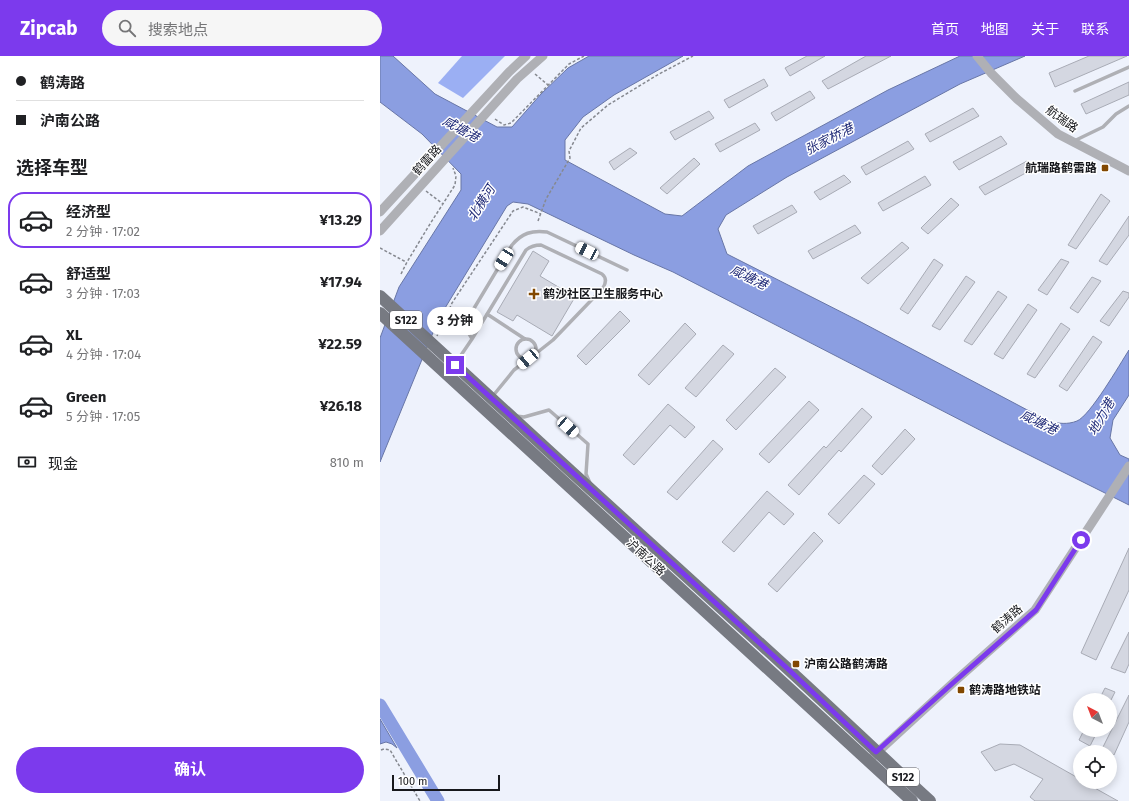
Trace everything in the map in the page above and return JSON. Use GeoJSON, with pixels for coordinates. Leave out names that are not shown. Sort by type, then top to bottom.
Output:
{"type":"FeatureCollection","features":[{"type":"Feature","properties":{"kind":"main road","name":"沪南公路"},"geometry":{"type":"LineString","coordinates":[[380,296],[789,670],[912,801]]}},
{"type":"Feature","properties":{"kind":"main road","name":"沪南公路"},"geometry":{"type":"LineString","coordinates":[[380,313],[872,757],[930,801]]}},
{"type":"Feature","properties":{"kind":"street","name":"鹤雷路"},"geometry":{"type":"LineString","coordinates":[[380,212],[509,72],[526,56]]}},
{"type":"Feature","properties":{"kind":"street","name":"鹤雷路"},"geometry":{"type":"LineString","coordinates":[[380,230],[517,79],[543,56]]}},
{"type":"Feature","properties":{"kind":"street","name":"航瑞路"},"geometry":{"type":"LineString","coordinates":[[977,56],[991,73],[1017,99],[1058,134],[1129,171]]}},
{"type":"Feature","properties":{"kind":"street","name":"鹤涛路"},"geometry":{"type":"LineString","coordinates":[[872,757],[1036,610],[1129,466]]}},
{"type":"Feature","properties":{"kind":"lane"},"geometry":{"type":"LineString","coordinates":[[1075,91],[1129,67]]}},
{"type":"Feature","properties":{"kind":"lane"},"geometry":{"type":"LineString","coordinates":[[1073,142],[1103,127],[1116,114],[1129,106]]}},
{"type":"Feature","properties":{"kind":"lane"},"geometry":{"type":"LineString","coordinates":[[472,339],[464,325],[516,240],[527,234],[534,231],[547,232],[627,270]]}},
{"type":"Feature","properties":{"kind":"lane"},"geometry":{"type":"LineString","coordinates":[[455,365],[526,250],[530,246],[546,246],[604,276],[606,281],[603,288],[553,340],[514,370],[491,398]]}},
{"type":"Feature","properties":{"kind":"lane"},"geometry":{"type":"LineString","coordinates":[[487,314],[525,339],[534,343],[536,349],[534,355]]}},
{"type":"Feature","properties":{"kind":"lane"},"geometry":{"type":"LineString","coordinates":[[525,339],[519,342],[516,350],[518,356],[528,359]]}},
{"type":"Feature","properties":{"kind":"lane"},"geometry":{"type":"LineString","coordinates":[[510,416],[524,417],[549,410],[588,444],[586,474],[596,495]]}},
{"type":"Feature","properties":{"kind":"path"},"geometry":{"type":"LineString","coordinates":[[495,119],[504,125],[511,123],[569,64],[584,56]]}},
{"type":"Feature","properties":{"kind":"path"},"geometry":{"type":"LineString","coordinates":[[538,221],[546,199],[570,158],[569,151],[581,128],[608,105],[692,56]]}},
{"type":"Feature","properties":{"kind":"path"},"geometry":{"type":"LineString","coordinates":[[528,68],[548,85]]}},
{"type":"Feature","properties":{"kind":"path"},"geometry":{"type":"LineString","coordinates":[[401,274],[455,185],[456,176],[452,168]]}},
{"type":"Feature","properties":{"kind":"path"},"geometry":{"type":"LineString","coordinates":[[419,186],[443,204]]}},
{"type":"Feature","properties":{"kind":"path"},"geometry":{"type":"LineString","coordinates":[[433,345],[452,303],[513,211],[523,207],[541,214]]}},
{"type":"Feature","properties":{"kind":"path"},"geometry":{"type":"LineString","coordinates":[[380,248],[407,262]]}},
{"type":"Feature","properties":{"kind":"path"},"geometry":{"type":"LineString","coordinates":[[381,750],[390,750],[420,801]]}},
{"type":"Feature","properties":{"kind":"shaded area"},"geometry":{"type":"Polygon","coordinates":[[[462,56],[505,56],[463,98],[438,83],[462,56]]]}},
{"type":"Feature","properties":{"kind":"water"},"geometry":{"type":"Polygon","coordinates":[[[380,56],[393,56],[435,94],[497,127],[512,127],[541,94],[568,68],[589,56],[683,56],[614,95],[583,117],[565,140],[565,160],[665,214],[682,216],[748,166],[888,90],[960,56],[1025,56],[960,84],[787,177],[726,215],[718,229],[727,254],[859,321],[1050,422],[1070,423],[1083,417],[1097,400],[1129,350],[1129,395],[1113,420],[1110,438],[1120,455],[1129,459],[1129,505],[1003,442],[673,272],[528,204],[513,202],[507,206],[439,318],[380,462],[380,338],[399,287],[461,190],[461,174],[422,134],[380,102],[380,56]]]}},
{"type":"Feature","properties":{"kind":"water"},"geometry":{"type":"Polygon","coordinates":[[[380,719],[397,748],[386,742],[380,744],[380,719]]]}},
{"type":"Feature","properties":{"kind":"building"},"geometry":{"type":"Polygon","coordinates":[[[807,56],[825,56],[790,76],[785,68],[807,56]]]}},
{"type":"Feature","properties":{"kind":"building"},"geometry":{"type":"Polygon","coordinates":[[[866,56],[891,56],[828,89],[822,81],[866,56]]]}},
{"type":"Feature","properties":{"kind":"building"},"geometry":{"type":"Polygon","coordinates":[[[1089,56],[1127,56],[1055,87],[1049,73],[1089,56]]]}},
{"type":"Feature","properties":{"kind":"building"},"geometry":{"type":"Polygon","coordinates":[[[764,79],[768,86],[729,108],[724,100],[764,79]]]}},
{"type":"Feature","properties":{"kind":"building"},"geometry":{"type":"Polygon","coordinates":[[[1129,82],[1129,95],[1086,114],[1081,104],[1129,82]]]}},
{"type":"Feature","properties":{"kind":"building"},"geometry":{"type":"Polygon","coordinates":[[[810,91],[815,98],[776,121],[771,113],[810,91]]]}},
{"type":"Feature","properties":{"kind":"building"},"geometry":{"type":"Polygon","coordinates":[[[973,108],[979,116],[930,142],[925,134],[973,108]]]}},
{"type":"Feature","properties":{"kind":"building"},"geometry":{"type":"Polygon","coordinates":[[[709,111],[714,118],[675,140],[670,132],[709,111]]]}},
{"type":"Feature","properties":{"kind":"building"},"geometry":{"type":"Polygon","coordinates":[[[755,123],[760,130],[720,152],[715,144],[755,123]]]}},
{"type":"Feature","properties":{"kind":"building"},"geometry":{"type":"Polygon","coordinates":[[[1001,136],[1007,144],[959,170],[953,162],[1001,136]]]}},
{"type":"Feature","properties":{"kind":"building"},"geometry":{"type":"Polygon","coordinates":[[[908,141],[914,149],[866,175],[861,167],[908,141]]]}},
{"type":"Feature","properties":{"kind":"building"},"geometry":{"type":"Polygon","coordinates":[[[630,148],[637,153],[614,170],[609,162],[630,148]]]}},
{"type":"Feature","properties":{"kind":"building"},"geometry":{"type":"Polygon","coordinates":[[[694,158],[700,164],[667,194],[660,188],[694,158]]]}},
{"type":"Feature","properties":{"kind":"building"},"geometry":{"type":"Polygon","coordinates":[[[1027,161],[1033,169],[985,195],[979,187],[1027,161]]]}},
{"type":"Feature","properties":{"kind":"building"},"geometry":{"type":"Polygon","coordinates":[[[844,175],[851,182],[820,200],[814,192],[844,175]]]}},
{"type":"Feature","properties":{"kind":"building"},"geometry":{"type":"Polygon","coordinates":[[[925,176],[931,185],[883,211],[878,203],[925,176]]]}},
{"type":"Feature","properties":{"kind":"building"},"geometry":{"type":"Polygon","coordinates":[[[1101,194],[1110,201],[1076,249],[1068,245],[1101,194]]]}},
{"type":"Feature","properties":{"kind":"building"},"geometry":{"type":"Polygon","coordinates":[[[951,198],[959,205],[928,234],[921,228],[951,198]]]}},
{"type":"Feature","properties":{"kind":"building"},"geometry":{"type":"Polygon","coordinates":[[[792,205],[797,212],[758,234],[753,226],[792,205]]]}},
{"type":"Feature","properties":{"kind":"building"},"geometry":{"type":"Polygon","coordinates":[[[1129,216],[1129,235],[1107,265],[1099,261],[1129,216]]]}},
{"type":"Feature","properties":{"kind":"building"},"geometry":{"type":"Polygon","coordinates":[[[855,225],[861,233],[813,259],[808,251],[855,225]]]}},
{"type":"Feature","properties":{"kind":"building"},"geometry":{"type":"Polygon","coordinates":[[[902,242],[909,248],[868,284],[861,278],[902,242]]]}},
{"type":"Feature","properties":{"kind":"building"},"geometry":{"type":"Polygon","coordinates":[[[533,251],[549,261],[540,276],[575,297],[552,336],[517,315],[513,321],[497,312],[533,251]]]}},
{"type":"Feature","properties":{"kind":"building"},"geometry":{"type":"Polygon","coordinates":[[[934,259],[943,265],[908,314],[900,309],[934,259]]]}},
{"type":"Feature","properties":{"kind":"building"},"geometry":{"type":"Polygon","coordinates":[[[1061,259],[1069,262],[1047,295],[1038,290],[1061,259]]]}},
{"type":"Feature","properties":{"kind":"building"},"geometry":{"type":"Polygon","coordinates":[[[966,276],[975,282],[940,330],[932,326],[966,276]]]}},
{"type":"Feature","properties":{"kind":"building"},"geometry":{"type":"Polygon","coordinates":[[[1092,277],[1101,281],[1078,313],[1070,308],[1092,277]]]}},
{"type":"Feature","properties":{"kind":"building"},"geometry":{"type":"Polygon","coordinates":[[[998,291],[1007,297],[972,345],[964,341],[998,291]]]}},
{"type":"Feature","properties":{"kind":"building"},"geometry":{"type":"Polygon","coordinates":[[[1123,291],[1129,293],[1129,297],[1109,326],[1100,321],[1123,291]]]}},
{"type":"Feature","properties":{"kind":"building"},"geometry":{"type":"Polygon","coordinates":[[[1028,304],[1037,310],[1003,359],[994,354],[1028,304]]]}},
{"type":"Feature","properties":{"kind":"building"},"geometry":{"type":"Polygon","coordinates":[[[620,311],[630,321],[586,365],[577,356],[620,311]]]}},
{"type":"Feature","properties":{"kind":"building"},"geometry":{"type":"Polygon","coordinates":[[[685,323],[696,334],[649,385],[638,375],[685,323]]]}},
{"type":"Feature","properties":{"kind":"building"},"geometry":{"type":"Polygon","coordinates":[[[1061,323],[1070,329],[1035,378],[1027,374],[1061,323]]]}},
{"type":"Feature","properties":{"kind":"building"},"geometry":{"type":"Polygon","coordinates":[[[1093,336],[1102,342],[1067,391],[1059,386],[1093,336]]]}},
{"type":"Feature","properties":{"kind":"building"},"geometry":{"type":"Polygon","coordinates":[[[723,345],[734,354],[696,397],[685,388],[723,345]]]}},
{"type":"Feature","properties":{"kind":"building"},"geometry":{"type":"Polygon","coordinates":[[[775,368],[786,377],[736,430],[726,420],[775,368]]]}},
{"type":"Feature","properties":{"kind":"building"},"geometry":{"type":"Polygon","coordinates":[[[809,401],[819,410],[769,463],[759,454],[809,401]]]}},
{"type":"Feature","properties":{"kind":"building"},"geometry":{"type":"Polygon","coordinates":[[[668,404],[695,427],[685,438],[670,425],[634,465],[623,455],[668,404]]]}},
{"type":"Feature","properties":{"kind":"building"},"geometry":{"type":"Polygon","coordinates":[[[862,408],[872,417],[841,452],[839,450],[799,495],[788,485],[824,446],[826,448],[862,408]]]}},
{"type":"Feature","properties":{"kind":"building"},"geometry":{"type":"Polygon","coordinates":[[[905,429],[915,439],[882,475],[872,466],[905,429]]]}},
{"type":"Feature","properties":{"kind":"building"},"geometry":{"type":"Polygon","coordinates":[[[713,440],[723,449],[677,500],[667,492],[713,440]]]}},
{"type":"Feature","properties":{"kind":"building"},"geometry":{"type":"Polygon","coordinates":[[[864,475],[875,484],[839,524],[828,514],[864,475]]]}},
{"type":"Feature","properties":{"kind":"building"},"geometry":{"type":"Polygon","coordinates":[[[767,491],[794,514],[784,525],[769,512],[734,552],[722,542],[767,491]]]}},
{"type":"Feature","properties":{"kind":"building"},"geometry":{"type":"Polygon","coordinates":[[[814,532],[823,541],[777,592],[768,584],[814,532]]]}},
{"type":"Feature","properties":{"kind":"building"},"geometry":{"type":"Polygon","coordinates":[[[1129,548],[1129,590],[1096,660],[1081,653],[1129,548]]]}},
{"type":"Feature","properties":{"kind":"building"},"geometry":{"type":"Polygon","coordinates":[[[1129,632],[1129,664],[1125,673],[1111,668],[1129,632]]]}},
{"type":"Feature","properties":{"kind":"building"},"geometry":{"type":"Polygon","coordinates":[[[1105,688],[1115,692],[1114,693],[1102,693],[1105,688]]]}},
{"type":"Feature","properties":{"kind":"building"},"geometry":{"type":"Polygon","coordinates":[[[1129,695],[1129,722],[1117,748],[1117,745],[1104,745],[1108,737],[1117,737],[1117,719],[1129,695]]]}},
{"type":"Feature","properties":{"kind":"building"},"geometry":{"type":"Polygon","coordinates":[[[1080,737],[1094,737],[1090,745],[1079,740],[1080,737]]]}},
{"type":"Feature","properties":{"kind":"building"},"geometry":{"type":"Polygon","coordinates":[[[1000,744],[1020,745],[1073,775],[1073,789],[1097,789],[1118,801],[1035,801],[1030,797],[1043,779],[1014,764],[995,771],[981,752],[1000,744]]]}},
{"type":"Feature","properties":{"kind":"waterway"},"geometry":{"type":"LineString","coordinates":[[380,705],[438,801]]}},
{"type":"Feature","properties":{"kind":"place","name":"航瑞路鹤雷路"},"geometry":{"type":"Point","coordinates":[1105,168]}},
{"type":"Feature","properties":{"kind":"place","name":"鹤沙社区卫生服务中心"},"geometry":{"type":"Point","coordinates":[534,294]}},
{"type":"Feature","properties":{"kind":"place","name":"沪南公路鹤涛路"},"geometry":{"type":"Point","coordinates":[796,664]}},
{"type":"Feature","properties":{"kind":"place","name":"鹤涛路地铁站"},"geometry":{"type":"Point","coordinates":[961,690]}},
{"type":"Feature","properties":{"kind":"route"},"geometry":{"type":"LineString","coordinates":[[455,365],[789,670],[876,752],[1036,610],[1081,540]]}},
{"type":"Feature","properties":{"kind":"water label","name":"咸塘港"},"geometry":{"type":"Point","coordinates":[461,129]}},
{"type":"Feature","properties":{"kind":"water label","name":"张家桥港"},"geometry":{"type":"Point","coordinates":[829,139]}},
{"type":"Feature","properties":{"kind":"water label","name":"北横河"},"geometry":{"type":"Point","coordinates":[481,203]}},
{"type":"Feature","properties":{"kind":"water label","name":"咸塘港"},"geometry":{"type":"Point","coordinates":[749,277]}},
{"type":"Feature","properties":{"kind":"water label","name":"地力港"},"geometry":{"type":"Point","coordinates":[1101,417]}},
{"type":"Feature","properties":{"kind":"water label","name":"咸塘港"},"geometry":{"type":"Point","coordinates":[1039,422]}}]}
